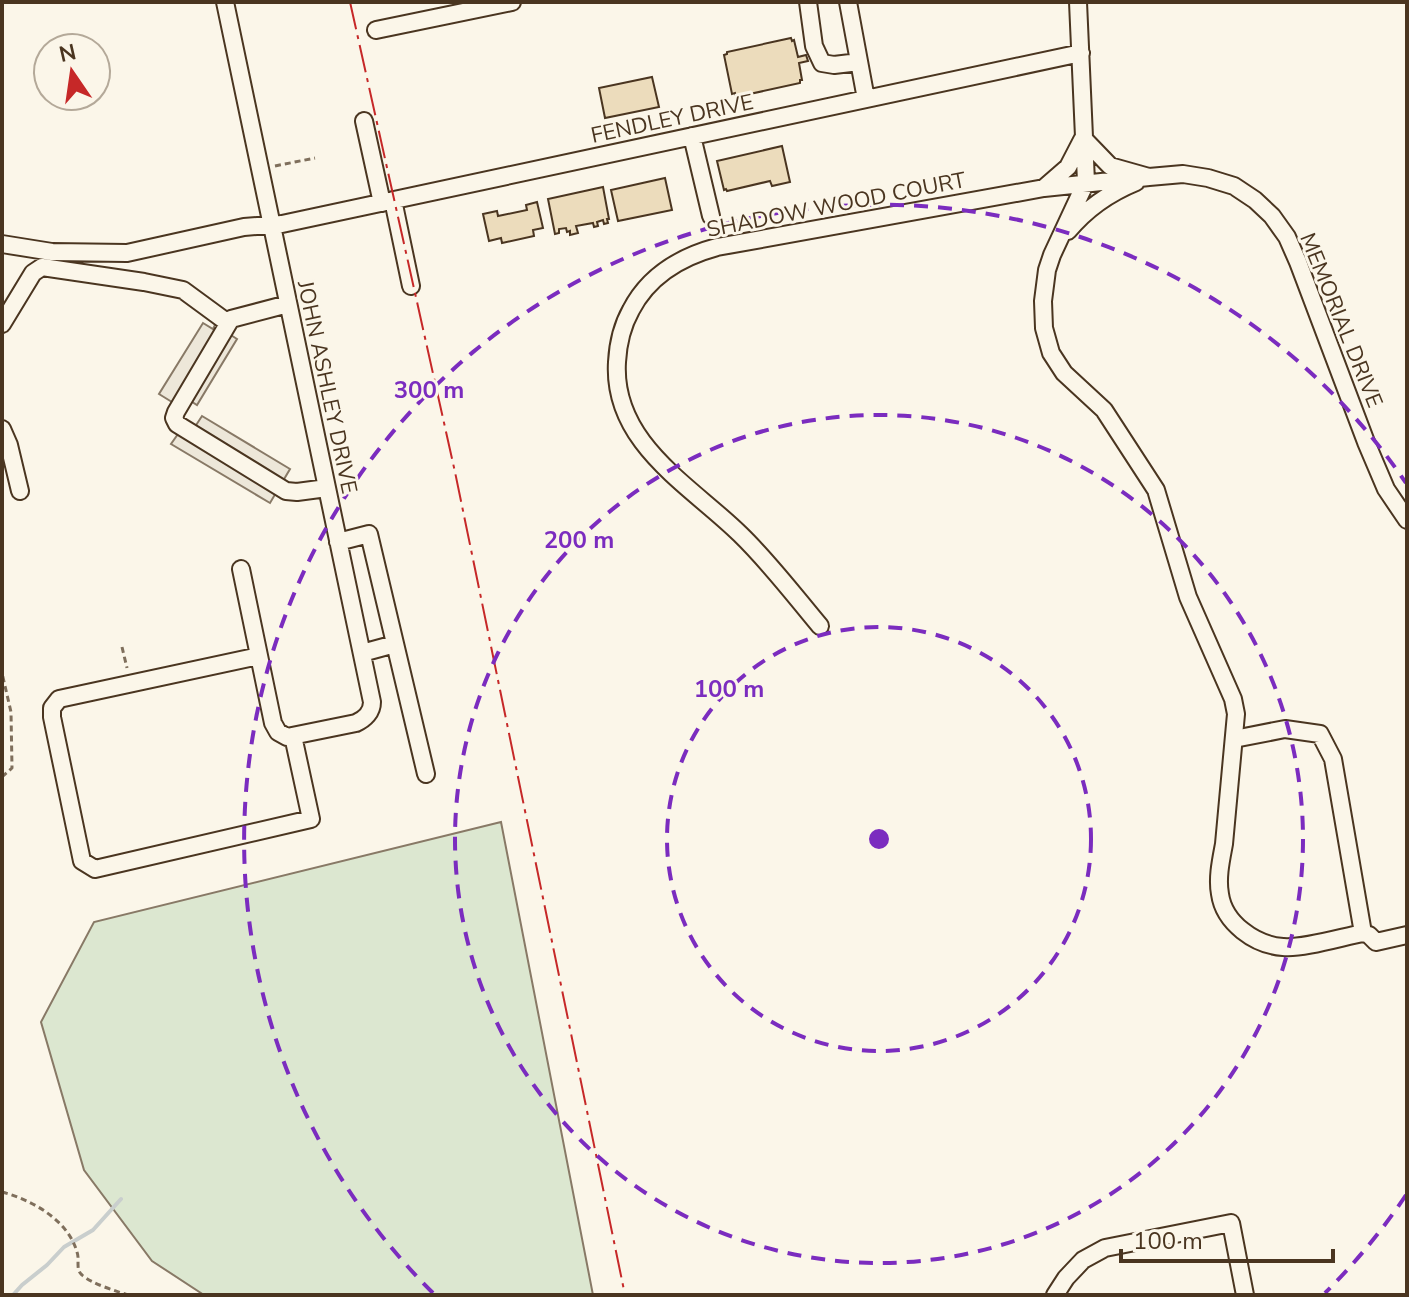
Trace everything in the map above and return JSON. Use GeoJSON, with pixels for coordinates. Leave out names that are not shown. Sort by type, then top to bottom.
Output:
{"type":"FeatureCollection","features":[{"type":"Feature","properties":{"kind":"street","name":"JOHN ASHLEY DRIVE"},"geometry":{"type":"LineString","coordinates":[[225,2],[372,702],[367,716],[356,723],[299,735]]}},
{"type":"Feature","properties":{"kind":"street"},"geometry":{"type":"LineString","coordinates":[[376,30],[442,9],[512,2]]}},
{"type":"Feature","properties":{"kind":"street"},"geometry":{"type":"LineString","coordinates":[[808,2],[814,46],[822,63],[859,62]]}},
{"type":"Feature","properties":{"kind":"street"},"geometry":{"type":"LineString","coordinates":[[848,2],[866,99]]}},
{"type":"Feature","properties":{"kind":"street"},"geometry":{"type":"LineString","coordinates":[[1078,2],[1086,182],[1047,270],[1044,328],[1051,353],[1064,373],[1104,410],[1156,490],[1188,597],[1233,699],[1236,714],[1220,864],[1220,894],[1229,916],[1245,933],[1267,945],[1285,948],[1363,933],[1376,942],[1407,935]]}},
{"type":"Feature","properties":{"kind":"street","name":"FENDLEY DRIVE"},"geometry":{"type":"LineString","coordinates":[[2,244],[52,252],[127,253],[244,227],[271,226],[388,202],[1081,53]]}},
{"type":"Feature","properties":{"kind":"street"},"geometry":{"type":"LineString","coordinates":[[364,121],[411,286]]}},
{"type":"Feature","properties":{"kind":"street"},"geometry":{"type":"LineString","coordinates":[[692,136],[711,216]]}},
{"type":"Feature","properties":{"kind":"street"},"geometry":{"type":"LineString","coordinates":[[1044,188],[1068,167],[1083,138]]}},
{"type":"Feature","properties":{"kind":"street","name":"MEMORIAL DRIVE"},"geometry":{"type":"LineString","coordinates":[[1083,138],[1110,166],[1149,177]]}},
{"type":"Feature","properties":{"kind":"street","name":"MEMORIAL DRIVE"},"geometry":{"type":"LineString","coordinates":[[1056,245],[1074,223],[1104,198],[1149,177],[1183,174],[1208,178],[1234,186],[1255,200],[1287,237],[1366,442],[1386,489],[1407,520]]}},
{"type":"Feature","properties":{"kind":"street","name":"SHADOW WOOD COURT"},"geometry":{"type":"LineString","coordinates":[[820,626],[738,532],[663,466],[633,430],[617,390],[618,348],[626,319],[635,302],[659,274],[702,251],[1044,188],[1149,177]]}},
{"type":"Feature","properties":{"kind":"street"},"geometry":{"type":"LineString","coordinates":[[2,324],[33,273],[42,267],[183,290],[228,323]]}},
{"type":"Feature","properties":{"kind":"street"},"geometry":{"type":"LineString","coordinates":[[288,304],[231,319],[174,418],[177,424],[286,491],[327,488]]}},
{"type":"Feature","properties":{"kind":"street"},"geometry":{"type":"LineString","coordinates":[[2,429],[20,491]]}},
{"type":"Feature","properties":{"kind":"street"},"geometry":{"type":"LineString","coordinates":[[338,542],[369,534],[426,774]]}},
{"type":"Feature","properties":{"kind":"street"},"geometry":{"type":"LineString","coordinates":[[241,569],[273,723],[278,732],[287,737],[299,735],[311,819],[95,869],[82,861],[52,717],[52,708],[59,699],[259,656]]}},
{"type":"Feature","properties":{"kind":"street"},"geometry":{"type":"LineString","coordinates":[[362,653],[395,644]]}},
{"type":"Feature","properties":{"kind":"street"},"geometry":{"type":"LineString","coordinates":[[1234,739],[1285,729],[1320,734],[1333,759],[1363,933]]}},
{"type":"Feature","properties":{"kind":"street"},"geometry":{"type":"LineString","coordinates":[[1055,1295],[1083,1260],[1105,1248],[1231,1223],[1245,1295]]}},
{"type":"Feature","properties":{"kind":"path"},"geometry":{"type":"LineString","coordinates":[[260,170],[315,158]]}},
{"type":"Feature","properties":{"kind":"path"},"geometry":{"type":"LineString","coordinates":[[122,647],[130,684]]}},
{"type":"Feature","properties":{"kind":"path"},"geometry":{"type":"LineString","coordinates":[[2,673],[11,712],[13,747],[12,768],[2,777]]}},
{"type":"Feature","properties":{"kind":"path"},"geometry":{"type":"LineString","coordinates":[[2,1192],[37,1205],[60,1224],[77,1249],[78,1269],[83,1276],[128,1295]]}},
{"type":"Feature","properties":{"kind":"green space"},"geometry":{"type":"Polygon","coordinates":[[[501,822],[593,1295],[204,1295],[152,1261],[84,1170],[41,1022],[94,922],[501,822]]]}},
{"type":"Feature","properties":{"kind":"shaded area"},"geometry":{"type":"Polygon","coordinates":[[[203,323],[213,329],[215,325],[237,339],[197,405],[186,398],[180,407],[159,394],[203,323]]]}},
{"type":"Feature","properties":{"kind":"shaded area"},"geometry":{"type":"Polygon","coordinates":[[[202,416],[290,469],[270,503],[171,444],[178,434],[187,439],[202,416]]]}},
{"type":"Feature","properties":{"kind":"building"},"geometry":{"type":"Polygon","coordinates":[[[791,38],[798,57],[806,55],[808,61],[799,63],[800,83],[736,97],[735,93],[732,94],[724,55],[727,52],[791,38]]]}},
{"type":"Feature","properties":{"kind":"building"},"geometry":{"type":"Polygon","coordinates":[[[652,77],[659,107],[605,118],[599,88],[652,77]]]}},
{"type":"Feature","properties":{"kind":"building"},"geometry":{"type":"Polygon","coordinates":[[[782,146],[790,182],[772,186],[770,181],[724,190],[717,161],[782,146]]]}},
{"type":"Feature","properties":{"kind":"building"},"geometry":{"type":"Polygon","coordinates":[[[665,178],[672,210],[618,221],[611,190],[665,178]]]}},
{"type":"Feature","properties":{"kind":"building"},"geometry":{"type":"Polygon","coordinates":[[[603,187],[608,223],[604,224],[603,220],[594,227],[593,223],[576,226],[578,233],[570,235],[566,228],[559,229],[559,233],[555,234],[548,199],[603,187]]]}},
{"type":"Feature","properties":{"kind":"building"},"geometry":{"type":"Polygon","coordinates":[[[537,202],[543,228],[533,230],[534,236],[502,243],[501,238],[489,241],[483,214],[497,211],[498,216],[527,210],[526,205],[537,202]]]}},
{"type":"Feature","properties":{"kind":"waterway"},"geometry":{"type":"LineString","coordinates":[[13,1295],[64,1247],[93,1230],[121,1199]]}},
{"type":"Feature","properties":{"kind":"power"},"geometry":{"type":"LineString","coordinates":[[350,2],[455,472],[625,1295]]}}]}
